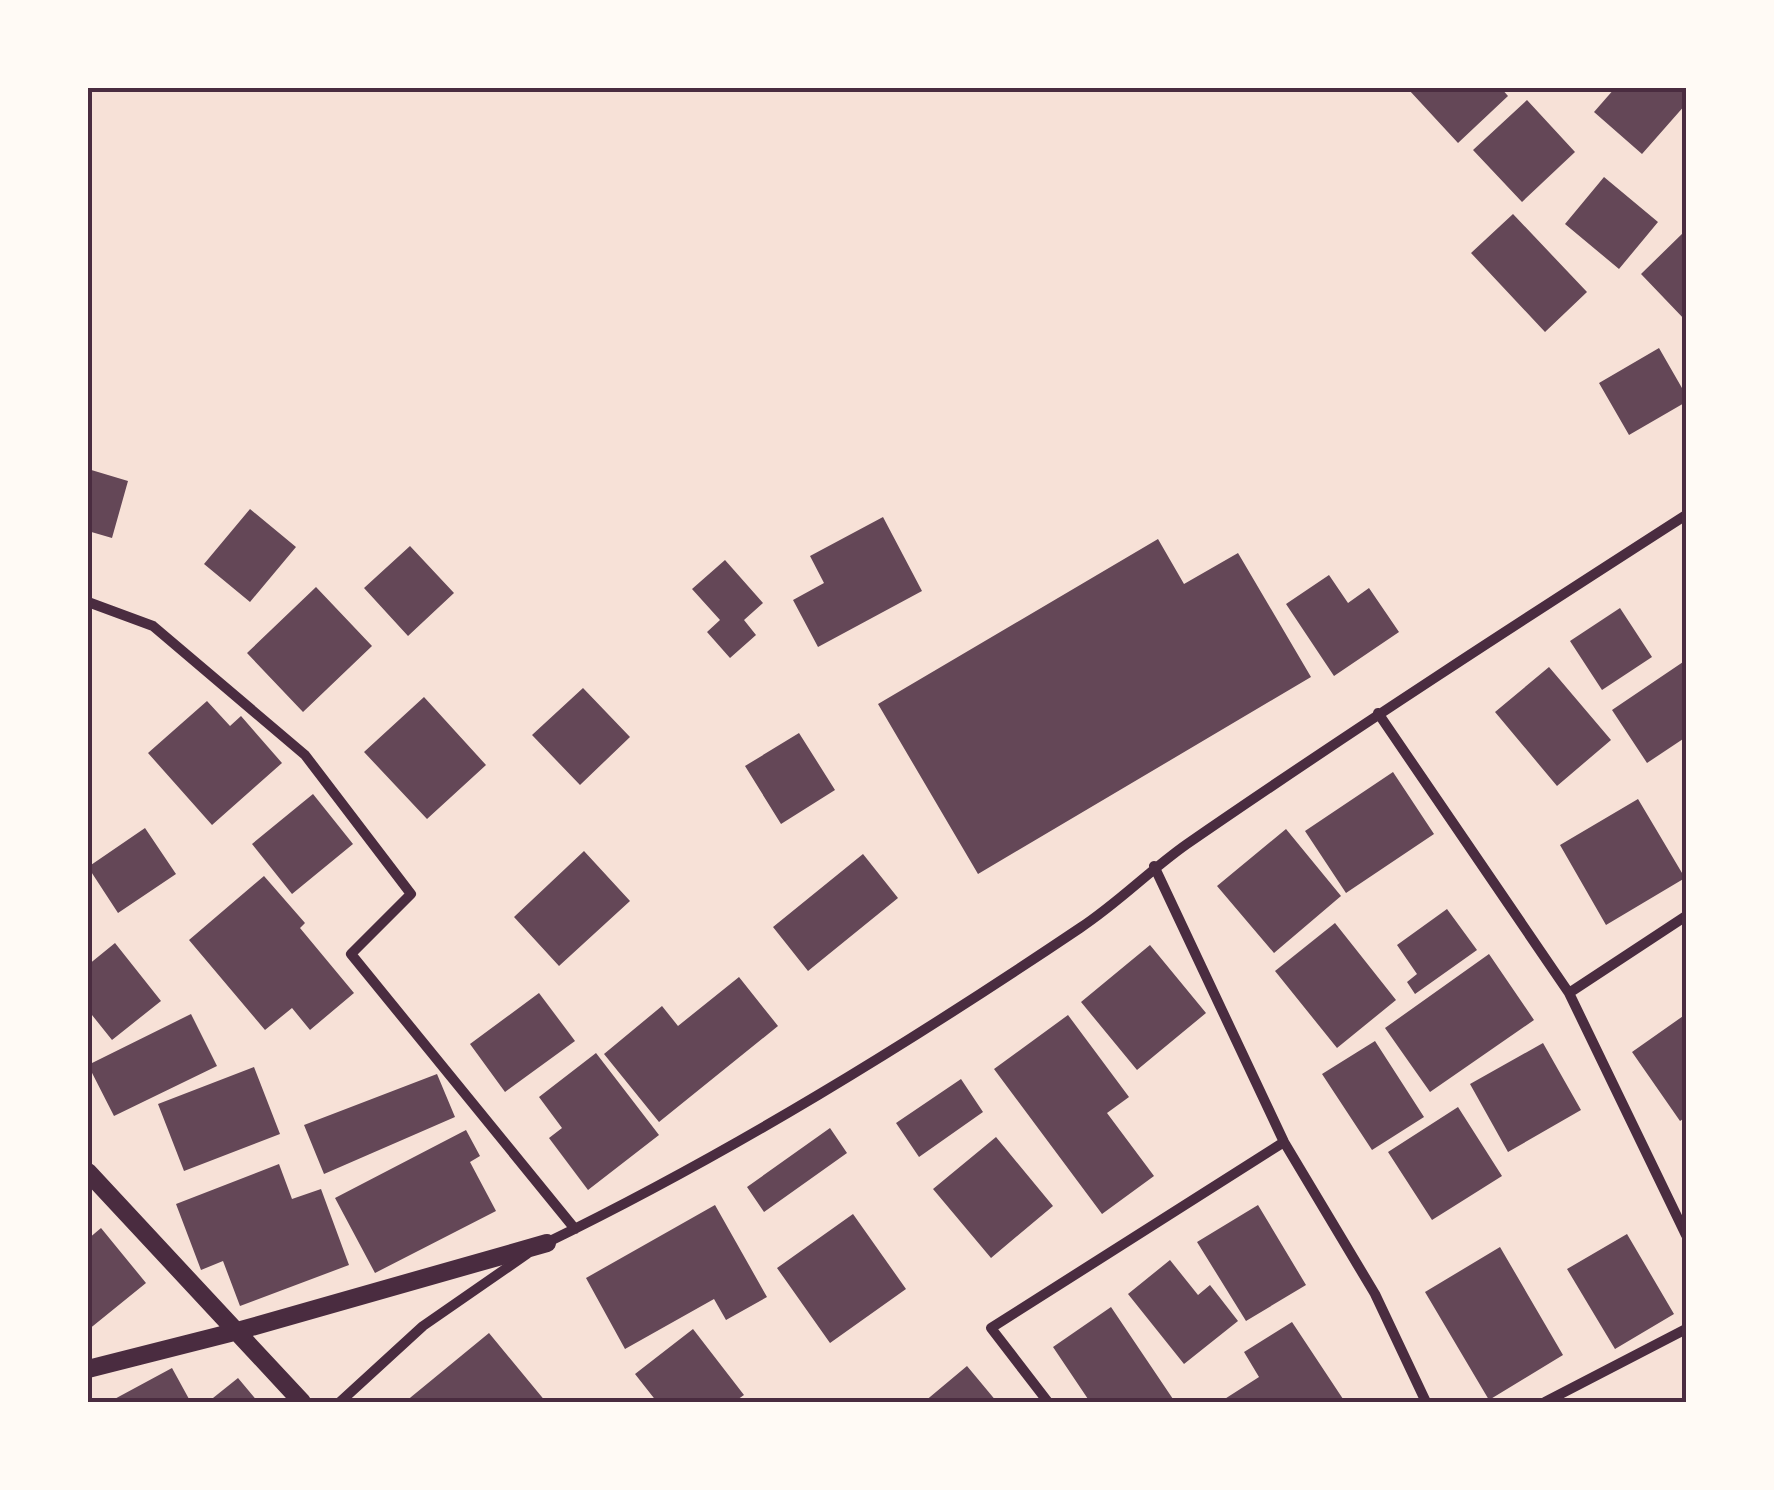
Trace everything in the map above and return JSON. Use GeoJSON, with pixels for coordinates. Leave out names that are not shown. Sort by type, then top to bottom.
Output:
{"type":"FeatureCollection","features":[{"type":"Feature","properties":{"kind":"street"},"geometry":{"type":"LineString","coordinates":[[340,1402],[423,1326],[533,1249],[822,1092],[1084,925],[1154,866],[1378,713],[1686,515]]}},
{"type":"Feature","properties":{"kind":"street"},"geometry":{"type":"LineString","coordinates":[[88,602],[153,626],[305,755],[339,798],[411,894],[351,954],[574,1229]]}},
{"type":"Feature","properties":{"kind":"street"},"geometry":{"type":"LineString","coordinates":[[1378,713],[1569,993],[1686,1234]]}},
{"type":"Feature","properties":{"kind":"street"},"geometry":{"type":"LineString","coordinates":[[1154,866],[1284,1142],[1375,1294],[1426,1402]]}},
{"type":"Feature","properties":{"kind":"street"},"geometry":{"type":"LineString","coordinates":[[1569,993],[1686,916]]}},
{"type":"Feature","properties":{"kind":"street"},"geometry":{"type":"LineString","coordinates":[[1048,1402],[991,1328],[1284,1142]]}},
{"type":"Feature","properties":{"kind":"street"},"geometry":{"type":"LineString","coordinates":[[88,1172],[302,1402]]}},
{"type":"Feature","properties":{"kind":"street"},"geometry":{"type":"LineString","coordinates":[[88,1369],[547,1243]]}},
{"type":"Feature","properties":{"kind":"street"},"geometry":{"type":"LineString","coordinates":[[1545,1402],[1686,1329]]}},
{"type":"Feature","properties":{"kind":"building"},"geometry":{"type":"Polygon","coordinates":[[[1411,88],[1501,88],[1508,96],[1458,143],[1411,88]]]}},
{"type":"Feature","properties":{"kind":"building"},"geometry":{"type":"Polygon","coordinates":[[[1615,88],[1686,88],[1686,104],[1642,154],[1594,112],[1615,88]]]}},
{"type":"Feature","properties":{"kind":"building"},"geometry":{"type":"Polygon","coordinates":[[[1527,100],[1575,152],[1522,202],[1473,150],[1527,100]]]}},
{"type":"Feature","properties":{"kind":"building"},"geometry":{"type":"Polygon","coordinates":[[[1604,177],[1658,222],[1619,269],[1565,224],[1604,177]]]}},
{"type":"Feature","properties":{"kind":"building"},"geometry":{"type":"Polygon","coordinates":[[[1513,214],[1587,292],[1545,332],[1471,253],[1513,214]]]}},
{"type":"Feature","properties":{"kind":"building"},"geometry":{"type":"Polygon","coordinates":[[[1686,230],[1686,321],[1641,274],[1686,230]]]}},
{"type":"Feature","properties":{"kind":"building"},"geometry":{"type":"Polygon","coordinates":[[[1659,348],[1686,395],[1686,402],[1629,435],[1599,383],[1659,348]]]}},
{"type":"Feature","properties":{"kind":"building"},"geometry":{"type":"Polygon","coordinates":[[[88,469],[128,481],[112,538],[88,531],[88,469]]]}},
{"type":"Feature","properties":{"kind":"building"},"geometry":{"type":"Polygon","coordinates":[[[250,509],[296,547],[250,602],[204,564],[250,509]]]}},
{"type":"Feature","properties":{"kind":"building"},"geometry":{"type":"Polygon","coordinates":[[[883,517],[922,591],[818,647],[793,600],[824,583],[810,556],[883,517]]]}},
{"type":"Feature","properties":{"kind":"building"},"geometry":{"type":"Polygon","coordinates":[[[1158,539],[1184,584],[1238,553],[1311,677],[978,874],[878,704],[1158,539]]]}},
{"type":"Feature","properties":{"kind":"building"},"geometry":{"type":"Polygon","coordinates":[[[410,546],[454,593],[408,636],[364,588],[410,546]]]}},
{"type":"Feature","properties":{"kind":"building"},"geometry":{"type":"Polygon","coordinates":[[[725,560],[763,603],[744,620],[756,635],[730,658],[707,632],[720,620],[692,589],[725,560]]]}},
{"type":"Feature","properties":{"kind":"building"},"geometry":{"type":"Polygon","coordinates":[[[1329,575],[1348,603],[1369,588],[1399,632],[1334,676],[1286,604],[1329,575]]]}},
{"type":"Feature","properties":{"kind":"building"},"geometry":{"type":"Polygon","coordinates":[[[316,587],[372,646],[303,712],[247,653],[316,587]]]}},
{"type":"Feature","properties":{"kind":"building"},"geometry":{"type":"Polygon","coordinates":[[[1620,608],[1652,657],[1602,690],[1570,641],[1620,608]]]}},
{"type":"Feature","properties":{"kind":"building"},"geometry":{"type":"Polygon","coordinates":[[[1686,660],[1686,737],[1647,763],[1612,710],[1686,660]]]}},
{"type":"Feature","properties":{"kind":"building"},"geometry":{"type":"Polygon","coordinates":[[[1549,667],[1611,740],[1557,786],[1495,712],[1549,667]]]}},
{"type":"Feature","properties":{"kind":"building"},"geometry":{"type":"Polygon","coordinates":[[[583,688],[630,737],[580,785],[532,735],[583,688]]]}},
{"type":"Feature","properties":{"kind":"building"},"geometry":{"type":"Polygon","coordinates":[[[424,697],[486,765],[427,819],[364,752],[424,697]]]}},
{"type":"Feature","properties":{"kind":"building"},"geometry":{"type":"Polygon","coordinates":[[[207,701],[230,726],[241,716],[282,763],[212,825],[148,753],[207,701]]]}},
{"type":"Feature","properties":{"kind":"building"},"geometry":{"type":"Polygon","coordinates":[[[799,733],[835,790],[781,824],[745,766],[799,733]]]}},
{"type":"Feature","properties":{"kind":"building"},"geometry":{"type":"Polygon","coordinates":[[[1393,772],[1434,834],[1346,893],[1305,831],[1393,772]]]}},
{"type":"Feature","properties":{"kind":"building"},"geometry":{"type":"Polygon","coordinates":[[[313,794],[353,844],[292,894],[252,844],[313,794]]]}},
{"type":"Feature","properties":{"kind":"building"},"geometry":{"type":"Polygon","coordinates":[[[1638,799],[1685,878],[1606,925],[1560,845],[1638,799]]]}},
{"type":"Feature","properties":{"kind":"building"},"geometry":{"type":"Polygon","coordinates":[[[145,828],[176,874],[118,913],[88,867],[145,828]]]}},
{"type":"Feature","properties":{"kind":"building"},"geometry":{"type":"Polygon","coordinates":[[[1286,829],[1341,896],[1274,953],[1217,886],[1286,829]]]}},
{"type":"Feature","properties":{"kind":"building"},"geometry":{"type":"Polygon","coordinates":[[[584,851],[630,901],[559,966],[514,917],[584,851]]]}},
{"type":"Feature","properties":{"kind":"building"},"geometry":{"type":"Polygon","coordinates":[[[863,854],[898,898],[808,971],[773,927],[863,854]]]}},
{"type":"Feature","properties":{"kind":"building"},"geometry":{"type":"Polygon","coordinates":[[[264,876],[305,923],[300,928],[354,993],[310,1030],[292,1008],[265,1030],[189,940],[264,876]]]}},
{"type":"Feature","properties":{"kind":"building"},"geometry":{"type":"Polygon","coordinates":[[[1447,909],[1477,950],[1415,994],[1407,982],[1417,974],[1397,945],[1447,909]]]}},
{"type":"Feature","properties":{"kind":"building"},"geometry":{"type":"Polygon","coordinates":[[[1335,923],[1396,1000],[1337,1048],[1275,971],[1335,923]]]}},
{"type":"Feature","properties":{"kind":"building"},"geometry":{"type":"Polygon","coordinates":[[[115,943],[161,1001],[112,1040],[88,1010],[88,965],[115,943]]]}},
{"type":"Feature","properties":{"kind":"building"},"geometry":{"type":"Polygon","coordinates":[[[1150,945],[1206,1013],[1137,1070],[1081,1002],[1150,945]]]}},
{"type":"Feature","properties":{"kind":"building"},"geometry":{"type":"Polygon","coordinates":[[[1489,954],[1534,1020],[1430,1092],[1385,1028],[1489,954]]]}},
{"type":"Feature","properties":{"kind":"building"},"geometry":{"type":"Polygon","coordinates":[[[739,977],[778,1026],[659,1122],[604,1054],[662,1006],[678,1026],[739,977]]]}},
{"type":"Feature","properties":{"kind":"building"},"geometry":{"type":"Polygon","coordinates":[[[539,993],[575,1041],[505,1092],[470,1044],[539,993]]]}},
{"type":"Feature","properties":{"kind":"building"},"geometry":{"type":"Polygon","coordinates":[[[191,1014],[217,1066],[114,1116],[88,1065],[191,1014]]]}},
{"type":"Feature","properties":{"kind":"building"},"geometry":{"type":"Polygon","coordinates":[[[1686,1014],[1686,1117],[1680,1121],[1632,1052],[1686,1014]]]}},
{"type":"Feature","properties":{"kind":"building"},"geometry":{"type":"Polygon","coordinates":[[[1068,1015],[1129,1097],[1107,1113],[1154,1176],[1102,1214],[994,1069],[1068,1015]]]}},
{"type":"Feature","properties":{"kind":"building"},"geometry":{"type":"Polygon","coordinates":[[[1375,1041],[1424,1117],[1372,1150],[1322,1074],[1375,1041]]]}},
{"type":"Feature","properties":{"kind":"building"},"geometry":{"type":"Polygon","coordinates":[[[1543,1043],[1581,1110],[1508,1152],[1470,1084],[1543,1043]]]}},
{"type":"Feature","properties":{"kind":"building"},"geometry":{"type":"Polygon","coordinates":[[[596,1053],[659,1135],[588,1190],[549,1138],[562,1128],[539,1097],[596,1053]]]}},
{"type":"Feature","properties":{"kind":"building"},"geometry":{"type":"Polygon","coordinates":[[[254,1067],[280,1134],[184,1171],[158,1104],[254,1067]]]}},
{"type":"Feature","properties":{"kind":"building"},"geometry":{"type":"Polygon","coordinates":[[[437,1074],[455,1117],[324,1174],[304,1125],[437,1074]]]}},
{"type":"Feature","properties":{"kind":"building"},"geometry":{"type":"Polygon","coordinates":[[[961,1079],[983,1112],[919,1157],[896,1123],[961,1079]]]}},
{"type":"Feature","properties":{"kind":"building"},"geometry":{"type":"Polygon","coordinates":[[[1458,1107],[1502,1176],[1432,1220],[1388,1152],[1458,1107]]]}},
{"type":"Feature","properties":{"kind":"building"},"geometry":{"type":"Polygon","coordinates":[[[830,1128],[847,1153],[764,1212],[747,1187],[830,1128]]]}},
{"type":"Feature","properties":{"kind":"building"},"geometry":{"type":"Polygon","coordinates":[[[466,1130],[480,1156],[470,1162],[496,1211],[375,1273],[335,1198],[466,1130]]]}},
{"type":"Feature","properties":{"kind":"building"},"geometry":{"type":"Polygon","coordinates":[[[996,1137],[1053,1206],[991,1258],[933,1189],[996,1137]]]}},
{"type":"Feature","properties":{"kind":"building"},"geometry":{"type":"Polygon","coordinates":[[[279,1164],[292,1199],[321,1189],[349,1265],[240,1306],[223,1261],[201,1270],[176,1204],[279,1164]]]}},
{"type":"Feature","properties":{"kind":"building"},"geometry":{"type":"Polygon","coordinates":[[[715,1205],[767,1297],[726,1320],[714,1299],[625,1349],[586,1278],[715,1205]]]}},
{"type":"Feature","properties":{"kind":"building"},"geometry":{"type":"Polygon","coordinates":[[[1258,1205],[1306,1285],[1246,1321],[1197,1242],[1258,1205]]]}},
{"type":"Feature","properties":{"kind":"building"},"geometry":{"type":"Polygon","coordinates":[[[853,1214],[906,1289],[830,1343],[777,1268],[853,1214]]]}},
{"type":"Feature","properties":{"kind":"building"},"geometry":{"type":"Polygon","coordinates":[[[101,1228],[146,1283],[88,1330],[88,1239],[101,1228]]]}},
{"type":"Feature","properties":{"kind":"building"},"geometry":{"type":"Polygon","coordinates":[[[1627,1234],[1674,1314],[1615,1349],[1567,1269],[1627,1234]]]}},
{"type":"Feature","properties":{"kind":"building"},"geometry":{"type":"Polygon","coordinates":[[[1500,1247],[1563,1355],[1489,1400],[1425,1292],[1500,1247]]]}},
{"type":"Feature","properties":{"kind":"building"},"geometry":{"type":"Polygon","coordinates":[[[1170,1260],[1198,1295],[1210,1285],[1238,1321],[1184,1364],[1128,1294],[1170,1260]]]}},
{"type":"Feature","properties":{"kind":"building"},"geometry":{"type":"Polygon","coordinates":[[[1111,1307],[1175,1402],[1090,1402],[1053,1347],[1111,1307]]]}},
{"type":"Feature","properties":{"kind":"building"},"geometry":{"type":"Polygon","coordinates":[[[1292,1322],[1345,1402],[1220,1402],[1259,1377],[1244,1352],[1292,1322]]]}},
{"type":"Feature","properties":{"kind":"building"},"geometry":{"type":"Polygon","coordinates":[[[693,1329],[744,1395],[734,1402],[657,1402],[635,1374],[693,1329]]]}},
{"type":"Feature","properties":{"kind":"building"},"geometry":{"type":"Polygon","coordinates":[[[489,1333],[546,1402],[405,1402],[489,1333]]]}},
{"type":"Feature","properties":{"kind":"building"},"geometry":{"type":"Polygon","coordinates":[[[967,1366],[997,1402],[924,1402],[967,1366]]]}},
{"type":"Feature","properties":{"kind":"building"},"geometry":{"type":"Polygon","coordinates":[[[172,1368],[189,1399],[109,1402],[172,1368]]]}},
{"type":"Feature","properties":{"kind":"building"},"geometry":{"type":"Polygon","coordinates":[[[238,1378],[258,1402],[208,1402],[238,1378]]]}}]}
